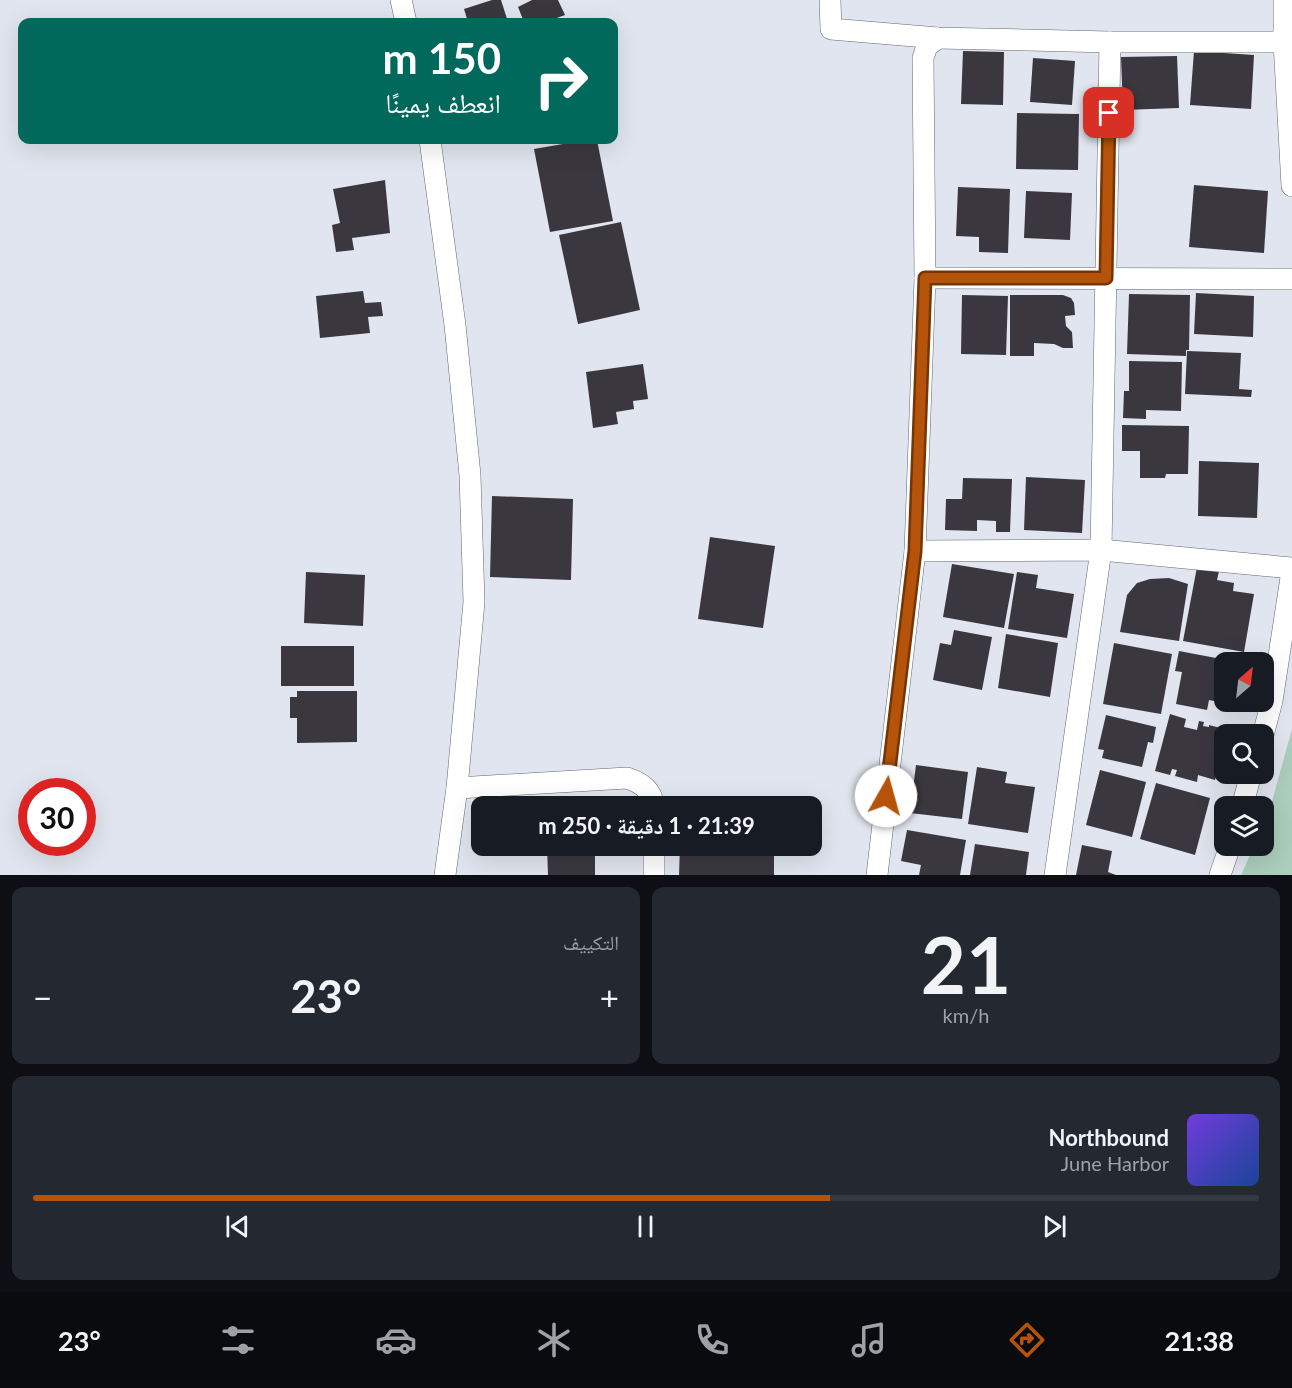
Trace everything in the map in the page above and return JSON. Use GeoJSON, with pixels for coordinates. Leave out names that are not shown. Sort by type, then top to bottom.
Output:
{"type":"FeatureCollection","features":[{"type":"Feature","properties":{"kind":"street"},"geometry":{"type":"LineString","coordinates":[[401,0],[405,18]]}},
{"type":"Feature","properties":{"kind":"street"},"geometry":{"type":"LineString","coordinates":[[830,0],[831,29],[939,38],[1110,42],[1284,42]]}},
{"type":"Feature","properties":{"kind":"street"},"geometry":{"type":"LineString","coordinates":[[1284,0],[1284,42],[1292,186]]}},
{"type":"Feature","properties":{"kind":"street"},"geometry":{"type":"LineString","coordinates":[[877,875],[915,551],[925,278],[923,58],[927,46],[939,38]]}},
{"type":"Feature","properties":{"kind":"street"},"geometry":{"type":"LineString","coordinates":[[1055,875],[1101,550],[1110,42]]}},
{"type":"Feature","properties":{"kind":"street"},"geometry":{"type":"LineString","coordinates":[[430,144],[454,325],[470,475],[474,602],[457,788],[445,875]]}},
{"type":"Feature","properties":{"kind":"street"},"geometry":{"type":"LineString","coordinates":[[925,278],[1292,279]]}},
{"type":"Feature","properties":{"kind":"street"},"geometry":{"type":"LineString","coordinates":[[915,551],[1101,550],[1292,570],[1272,701],[1266,724]]}},
{"type":"Feature","properties":{"kind":"street"},"geometry":{"type":"LineString","coordinates":[[457,788],[627,778],[639,782],[649,791],[651,796]]}},
{"type":"Feature","properties":{"kind":"street"},"geometry":{"type":"LineString","coordinates":[[654,856],[654,875]]}},
{"type":"Feature","properties":{"kind":"street"},"geometry":{"type":"LineString","coordinates":[[1220,875],[1227,856]]}},
{"type":"Feature","properties":{"kind":"green space"},"geometry":{"type":"Polygon","coordinates":[[[1292,729],[1292,875],[1241,875],[1250,856],[1274,856],[1273,796],[1292,729]]]}},
{"type":"Feature","properties":{"kind":"building"},"geometry":{"type":"Polygon","coordinates":[[[492,0],[501,0],[507,18],[467,18],[464,9],[492,0]]]}},
{"type":"Feature","properties":{"kind":"building"},"geometry":{"type":"Polygon","coordinates":[[[532,0],[558,0],[565,15],[557,18],[522,18],[518,7],[532,0]]]}},
{"type":"Feature","properties":{"kind":"building"},"geometry":{"type":"Polygon","coordinates":[[[963,51],[1004,52],[1003,105],[961,104],[963,51]]]}},
{"type":"Feature","properties":{"kind":"building"},"geometry":{"type":"Polygon","coordinates":[[[1194,51],[1254,55],[1251,109],[1190,105],[1194,51]]]}},
{"type":"Feature","properties":{"kind":"building"},"geometry":{"type":"Polygon","coordinates":[[[1177,56],[1179,108],[1123,110],[1121,57],[1177,56]]]}},
{"type":"Feature","properties":{"kind":"building"},"geometry":{"type":"Polygon","coordinates":[[[1033,58],[1075,61],[1072,105],[1030,102],[1033,58]]]}},
{"type":"Feature","properties":{"kind":"building"},"geometry":{"type":"Polygon","coordinates":[[[1017,113],[1079,114],[1078,170],[1016,169],[1017,113]]]}},
{"type":"Feature","properties":{"kind":"building"},"geometry":{"type":"Polygon","coordinates":[[[563,144],[598,144],[613,221],[550,232],[534,149],[563,144]]]}},
{"type":"Feature","properties":{"kind":"building"},"geometry":{"type":"Polygon","coordinates":[[[385,180],[390,233],[352,238],[354,250],[336,252],[332,225],[340,223],[333,189],[385,180]]]}},
{"type":"Feature","properties":{"kind":"building"},"geometry":{"type":"Polygon","coordinates":[[[1194,185],[1268,191],[1264,253],[1189,247],[1194,185]]]}},
{"type":"Feature","properties":{"kind":"building"},"geometry":{"type":"Polygon","coordinates":[[[958,187],[1010,189],[1008,253],[979,252],[979,237],[956,236],[958,187]]]}},
{"type":"Feature","properties":{"kind":"building"},"geometry":{"type":"Polygon","coordinates":[[[1026,191],[1072,193],[1070,240],[1024,238],[1026,191]]]}},
{"type":"Feature","properties":{"kind":"building"},"geometry":{"type":"Polygon","coordinates":[[[621,222],[640,310],[578,324],[559,235],[621,222]]]}},
{"type":"Feature","properties":{"kind":"building"},"geometry":{"type":"Polygon","coordinates":[[[363,291],[365,303],[381,302],[383,316],[368,317],[370,333],[320,338],[316,296],[363,291]]]}},
{"type":"Feature","properties":{"kind":"building"},"geometry":{"type":"Polygon","coordinates":[[[1196,293],[1254,296],[1253,337],[1194,334],[1196,293]]]}},
{"type":"Feature","properties":{"kind":"building"},"geometry":{"type":"Polygon","coordinates":[[[1129,294],[1190,295],[1189,350],[1186,350],[1186,356],[1127,354],[1129,294]]]}},
{"type":"Feature","properties":{"kind":"building"},"geometry":{"type":"Polygon","coordinates":[[[962,295],[1008,296],[1006,355],[961,354],[962,295]]]}},
{"type":"Feature","properties":{"kind":"building"},"geometry":{"type":"Polygon","coordinates":[[[1010,295],[1063,295],[1071,298],[1075,315],[1065,316],[1066,326],[1072,332],[1073,348],[1034,343],[1034,356],[1010,356],[1010,295]]]}},
{"type":"Feature","properties":{"kind":"building"},"geometry":{"type":"Polygon","coordinates":[[[1187,351],[1241,353],[1239,389],[1252,390],[1251,397],[1185,394],[1187,351]]]}},
{"type":"Feature","properties":{"kind":"building"},"geometry":{"type":"Polygon","coordinates":[[[1129,361],[1182,362],[1181,411],[1146,410],[1146,419],[1123,418],[1124,391],[1129,391],[1129,361]]]}},
{"type":"Feature","properties":{"kind":"building"},"geometry":{"type":"Polygon","coordinates":[[[643,364],[648,399],[633,401],[634,409],[616,412],[618,424],[593,428],[586,372],[643,364]]]}},
{"type":"Feature","properties":{"kind":"building"},"geometry":{"type":"Polygon","coordinates":[[[1122,425],[1189,426],[1188,474],[1166,474],[1165,478],[1140,478],[1140,451],[1122,451],[1122,425]]]}},
{"type":"Feature","properties":{"kind":"building"},"geometry":{"type":"Polygon","coordinates":[[[1199,461],[1259,463],[1257,518],[1198,516],[1199,461]]]}},
{"type":"Feature","properties":{"kind":"building"},"geometry":{"type":"Polygon","coordinates":[[[1026,477],[1085,480],[1082,533],[1024,530],[1026,477]]]}},
{"type":"Feature","properties":{"kind":"building"},"geometry":{"type":"Polygon","coordinates":[[[963,478],[1012,479],[1010,532],[996,532],[996,521],[977,520],[977,531],[945,530],[946,499],[962,499],[963,478]]]}},
{"type":"Feature","properties":{"kind":"building"},"geometry":{"type":"Polygon","coordinates":[[[492,496],[573,499],[571,580],[490,577],[492,496]]]}},
{"type":"Feature","properties":{"kind":"building"},"geometry":{"type":"Polygon","coordinates":[[[710,537],[775,546],[763,628],[698,619],[710,537]]]}},
{"type":"Feature","properties":{"kind":"building"},"geometry":{"type":"Polygon","coordinates":[[[952,564],[1014,574],[1004,628],[943,617],[952,564]]]}},
{"type":"Feature","properties":{"kind":"building"},"geometry":{"type":"Polygon","coordinates":[[[1197,567],[1219,571],[1217,580],[1234,583],[1233,591],[1254,594],[1244,652],[1183,641],[1197,567]]]}},
{"type":"Feature","properties":{"kind":"building"},"geometry":{"type":"Polygon","coordinates":[[[306,572],[365,575],[363,626],[304,623],[306,572]]]}},
{"type":"Feature","properties":{"kind":"building"},"geometry":{"type":"Polygon","coordinates":[[[1017,572],[1038,575],[1036,588],[1074,594],[1067,638],[1008,629],[1017,572]]]}},
{"type":"Feature","properties":{"kind":"building"},"geometry":{"type":"Polygon","coordinates":[[[1169,578],[1188,584],[1179,641],[1120,632],[1127,595],[1137,583],[1150,579],[1169,578]]]}},
{"type":"Feature","properties":{"kind":"building"},"geometry":{"type":"Polygon","coordinates":[[[954,630],[992,637],[982,690],[933,680],[940,643],[951,645],[954,630]]]}},
{"type":"Feature","properties":{"kind":"building"},"geometry":{"type":"Polygon","coordinates":[[[1006,634],[1058,643],[1050,697],[998,688],[1006,634]]]}},
{"type":"Feature","properties":{"kind":"building"},"geometry":{"type":"Polygon","coordinates":[[[1114,643],[1172,654],[1161,714],[1103,704],[1114,643]]]}},
{"type":"Feature","properties":{"kind":"building"},"geometry":{"type":"Polygon","coordinates":[[[281,646],[354,646],[354,686],[281,686],[281,646]]]}},
{"type":"Feature","properties":{"kind":"building"},"geometry":{"type":"Polygon","coordinates":[[[1179,651],[1214,658],[1214,701],[1209,700],[1207,710],[1176,704],[1182,672],[1175,671],[1179,651]]]}},
{"type":"Feature","properties":{"kind":"building"},"geometry":{"type":"Polygon","coordinates":[[[297,691],[357,691],[357,742],[297,743],[297,718],[290,718],[290,697],[297,697],[297,691]]]}},
{"type":"Feature","properties":{"kind":"building"},"geometry":{"type":"Polygon","coordinates":[[[1170,714],[1186,719],[1184,727],[1197,730],[1199,721],[1204,722],[1203,726],[1214,726],[1214,780],[1198,775],[1197,782],[1175,776],[1177,770],[1172,769],[1170,775],[1155,771],[1170,714]]]}},
{"type":"Feature","properties":{"kind":"building"},"geometry":{"type":"Polygon","coordinates":[[[1106,715],[1156,727],[1153,743],[1148,742],[1142,767],[1102,758],[1104,750],[1098,749],[1106,715]]]}},
{"type":"Feature","properties":{"kind":"building"},"geometry":{"type":"Polygon","coordinates":[[[916,765],[968,772],[962,819],[910,813],[916,765]]]}},
{"type":"Feature","properties":{"kind":"building"},"geometry":{"type":"Polygon","coordinates":[[[977,767],[1007,772],[1005,783],[1035,787],[1028,833],[968,824],[977,767]]]}},
{"type":"Feature","properties":{"kind":"building"},"geometry":{"type":"Polygon","coordinates":[[[1100,770],[1146,782],[1132,837],[1086,825],[1100,770]]]}},
{"type":"Feature","properties":{"kind":"building"},"geometry":{"type":"Polygon","coordinates":[[[1156,783],[1210,798],[1195,855],[1140,839],[1156,783]]]}},
{"type":"Feature","properties":{"kind":"building"},"geometry":{"type":"Polygon","coordinates":[[[907,830],[966,840],[960,875],[919,875],[921,865],[901,861],[907,830]]]}},
{"type":"Feature","properties":{"kind":"building"},"geometry":{"type":"Polygon","coordinates":[[[975,844],[1029,852],[1026,875],[970,875],[975,844]]]}},
{"type":"Feature","properties":{"kind":"building"},"geometry":{"type":"Polygon","coordinates":[[[1082,845],[1112,851],[1108,872],[1116,875],[1076,875],[1082,845]]]}},
{"type":"Feature","properties":{"kind":"building"},"geometry":{"type":"Polygon","coordinates":[[[547,856],[595,856],[595,875],[548,875],[547,856]]]}},
{"type":"Feature","properties":{"kind":"building"},"geometry":{"type":"Polygon","coordinates":[[[680,856],[774,856],[774,875],[679,875],[680,856]]]}},
{"type":"Feature","properties":{"kind":"route"},"geometry":{"type":"LineString","coordinates":[[886,796],[915,551],[925,278],[1106,278],[1109,113]]}}]}
